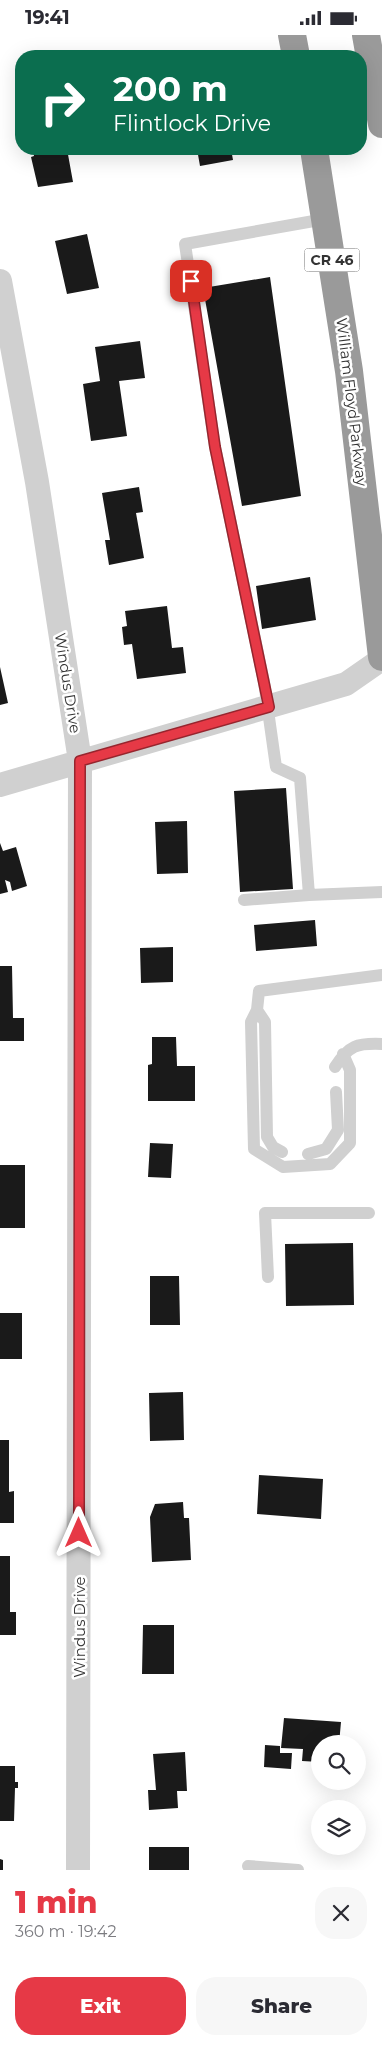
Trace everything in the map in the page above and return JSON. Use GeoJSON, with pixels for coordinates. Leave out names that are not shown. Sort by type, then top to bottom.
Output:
{"type":"FeatureCollection","features":[{"type":"Feature","properties":{"kind":"highway"},"geometry":{"type":"LineString","coordinates":[[292,35],[295,50]]}},
{"type":"Feature","properties":{"kind":"highway"},"geometry":{"type":"LineString","coordinates":[[366,35],[382,124]]}},
{"type":"Feature","properties":{"kind":"highway","name":"William Floyd Parkway"},"geometry":{"type":"LineString","coordinates":[[315,155],[349,371],[382,658]]}},
{"type":"Feature","properties":{"kind":"street","name":"Windus Drive"},"geometry":{"type":"LineString","coordinates":[[0,281],[37,482],[80,761],[78,1870]]}},
{"type":"Feature","properties":{"kind":"street"},"geometry":{"type":"LineString","coordinates":[[0,785],[346,684],[382,658]]}},
{"type":"Feature","properties":{"kind":"lane"},"geometry":{"type":"LineString","coordinates":[[309,895],[300,778],[276,767],[269,707],[215,447],[185,244],[325,219]]}},
{"type":"Feature","properties":{"kind":"lane"},"geometry":{"type":"LineString","coordinates":[[244,901],[309,895],[382,892]]}},
{"type":"Feature","properties":{"kind":"lane"},"geometry":{"type":"LineString","coordinates":[[342,1054],[350,1070],[350,1143],[330,1164],[283,1167],[254,1149],[251,1022],[257,1010],[259,991],[382,975]]}},
{"type":"Feature","properties":{"kind":"lane"},"geometry":{"type":"LineString","coordinates":[[257,1010],[265,1022],[267,1137],[273,1147],[282,1152]]}},
{"type":"Feature","properties":{"kind":"lane"},"geometry":{"type":"LineString","coordinates":[[335,1067],[342,1054],[350,1047],[364,1043],[382,1044]]}},
{"type":"Feature","properties":{"kind":"lane"},"geometry":{"type":"LineString","coordinates":[[308,1153],[326,1149],[338,1130],[336,1092]]}},
{"type":"Feature","properties":{"kind":"lane"},"geometry":{"type":"LineString","coordinates":[[268,1277],[265,1213],[369,1213]]}},
{"type":"Feature","properties":{"kind":"lane"},"geometry":{"type":"LineString","coordinates":[[248,1866],[298,1870]]}},
{"type":"Feature","properties":{"kind":"building"},"geometry":{"type":"Polygon","coordinates":[[[68,155],[73,182],[38,187],[31,157],[68,155]]]}},
{"type":"Feature","properties":{"kind":"building"},"geometry":{"type":"Polygon","coordinates":[[[198,155],[232,155],[233,160],[200,166],[198,155]]]}},
{"type":"Feature","properties":{"kind":"building"},"geometry":{"type":"Polygon","coordinates":[[[87,234],[99,288],[67,294],[55,241],[87,234]]]}},
{"type":"Feature","properties":{"kind":"building"},"geometry":{"type":"Polygon","coordinates":[[[270,277],[301,496],[242,506],[203,288],[270,277]]]}},
{"type":"Feature","properties":{"kind":"building"},"geometry":{"type":"Polygon","coordinates":[[[140,341],[145,378],[119,381],[127,436],[91,441],[83,384],[100,381],[95,347],[140,341]]]}},
{"type":"Feature","properties":{"kind":"building"},"geometry":{"type":"Polygon","coordinates":[[[139,487],[143,512],[136,513],[144,558],[109,565],[105,540],[110,540],[102,493],[139,487]]]}},
{"type":"Feature","properties":{"kind":"building"},"geometry":{"type":"Polygon","coordinates":[[[310,577],[316,620],[262,629],[256,586],[310,577]]]}},
{"type":"Feature","properties":{"kind":"building"},"geometry":{"type":"Polygon","coordinates":[[[167,606],[172,648],[183,647],[186,673],[137,679],[132,644],[124,645],[122,627],[127,626],[125,611],[167,606]]]}},
{"type":"Feature","properties":{"kind":"building"},"geometry":{"type":"Polygon","coordinates":[[[0,667],[8,703],[0,705],[0,667]]]}},
{"type":"Feature","properties":{"kind":"building"},"geometry":{"type":"Polygon","coordinates":[[[286,788],[293,889],[240,892],[234,791],[286,788]]]}},
{"type":"Feature","properties":{"kind":"building"},"geometry":{"type":"Polygon","coordinates":[[[187,821],[188,873],[157,874],[155,822],[187,821]]]}},
{"type":"Feature","properties":{"kind":"building"},"geometry":{"type":"Polygon","coordinates":[[[0,843],[3,851],[16,847],[27,886],[12,891],[10,882],[5,880],[8,892],[0,894],[0,843]]]}},
{"type":"Feature","properties":{"kind":"building"},"geometry":{"type":"Polygon","coordinates":[[[315,920],[317,946],[256,951],[254,925],[315,920]]]}},
{"type":"Feature","properties":{"kind":"building"},"geometry":{"type":"Polygon","coordinates":[[[173,947],[173,982],[141,983],[140,948],[173,947]]]}},
{"type":"Feature","properties":{"kind":"building"},"geometry":{"type":"Polygon","coordinates":[[[0,966],[12,966],[13,1018],[24,1018],[24,1041],[0,1041],[0,966]]]}},
{"type":"Feature","properties":{"kind":"building"},"geometry":{"type":"Polygon","coordinates":[[[152,1037],[176,1037],[177,1066],[195,1066],[195,1101],[148,1101],[148,1065],[152,1064],[152,1037]]]}},
{"type":"Feature","properties":{"kind":"building"},"geometry":{"type":"Polygon","coordinates":[[[150,1143],[173,1144],[171,1178],[148,1177],[150,1143]]]}},
{"type":"Feature","properties":{"kind":"building"},"geometry":{"type":"Polygon","coordinates":[[[0,1165],[25,1165],[25,1228],[0,1228],[0,1165]]]}},
{"type":"Feature","properties":{"kind":"building"},"geometry":{"type":"Polygon","coordinates":[[[353,1243],[354,1305],[286,1306],[285,1244],[353,1243]]]}},
{"type":"Feature","properties":{"kind":"building"},"geometry":{"type":"Polygon","coordinates":[[[150,1276],[179,1276],[180,1325],[150,1325],[150,1276]]]}},
{"type":"Feature","properties":{"kind":"building"},"geometry":{"type":"Polygon","coordinates":[[[0,1313],[22,1313],[22,1359],[0,1359],[0,1313]]]}},
{"type":"Feature","properties":{"kind":"building"},"geometry":{"type":"Polygon","coordinates":[[[183,1392],[184,1440],[150,1441],[149,1393],[183,1392]]]}},
{"type":"Feature","properties":{"kind":"building"},"geometry":{"type":"Polygon","coordinates":[[[0,1440],[9,1440],[9,1492],[14,1491],[14,1523],[0,1523],[0,1440]]]}},
{"type":"Feature","properties":{"kind":"building"},"geometry":{"type":"Polygon","coordinates":[[[259,1475],[323,1479],[321,1519],[257,1514],[259,1475]]]}},
{"type":"Feature","properties":{"kind":"building"},"geometry":{"type":"Polygon","coordinates":[[[183,1502],[184,1518],[189,1518],[191,1560],[152,1562],[150,1517],[155,1504],[183,1502]]]}},
{"type":"Feature","properties":{"kind":"building"},"geometry":{"type":"Polygon","coordinates":[[[0,1556],[10,1556],[10,1612],[16,1612],[16,1635],[0,1635],[0,1556]]]}},
{"type":"Feature","properties":{"kind":"building"},"geometry":{"type":"Polygon","coordinates":[[[143,1625],[174,1625],[174,1674],[142,1674],[143,1625]]]}},
{"type":"Feature","properties":{"kind":"building"},"geometry":{"type":"Polygon","coordinates":[[[284,1718],[341,1722],[340,1735],[311,1735],[311,1762],[302,1761],[303,1749],[281,1748],[284,1718]]]}},
{"type":"Feature","properties":{"kind":"building"},"geometry":{"type":"Polygon","coordinates":[[[265,1745],[280,1746],[280,1753],[292,1753],[291,1769],[264,1767],[265,1745]]]}},
{"type":"Feature","properties":{"kind":"building"},"geometry":{"type":"Polygon","coordinates":[[[185,1752],[187,1791],[177,1791],[178,1808],[149,1810],[148,1790],[156,1790],[153,1754],[185,1752]]]}},
{"type":"Feature","properties":{"kind":"building"},"geometry":{"type":"Polygon","coordinates":[[[0,1766],[15,1766],[15,1782],[18,1782],[18,1788],[15,1788],[14,1821],[0,1821],[0,1766]]]}},
{"type":"Feature","properties":{"kind":"building"},"geometry":{"type":"Polygon","coordinates":[[[149,1847],[189,1847],[189,1870],[149,1870],[149,1847]]]}},
{"type":"Feature","properties":{"kind":"building"},"geometry":{"type":"Polygon","coordinates":[[[0,1859],[3,1860],[3,1870],[0,1870],[0,1859]]]}},
{"type":"Feature","properties":{"kind":"route"},"geometry":{"type":"LineString","coordinates":[[79,1533],[80,761],[269,707],[215,447],[191,281]]}}]}
